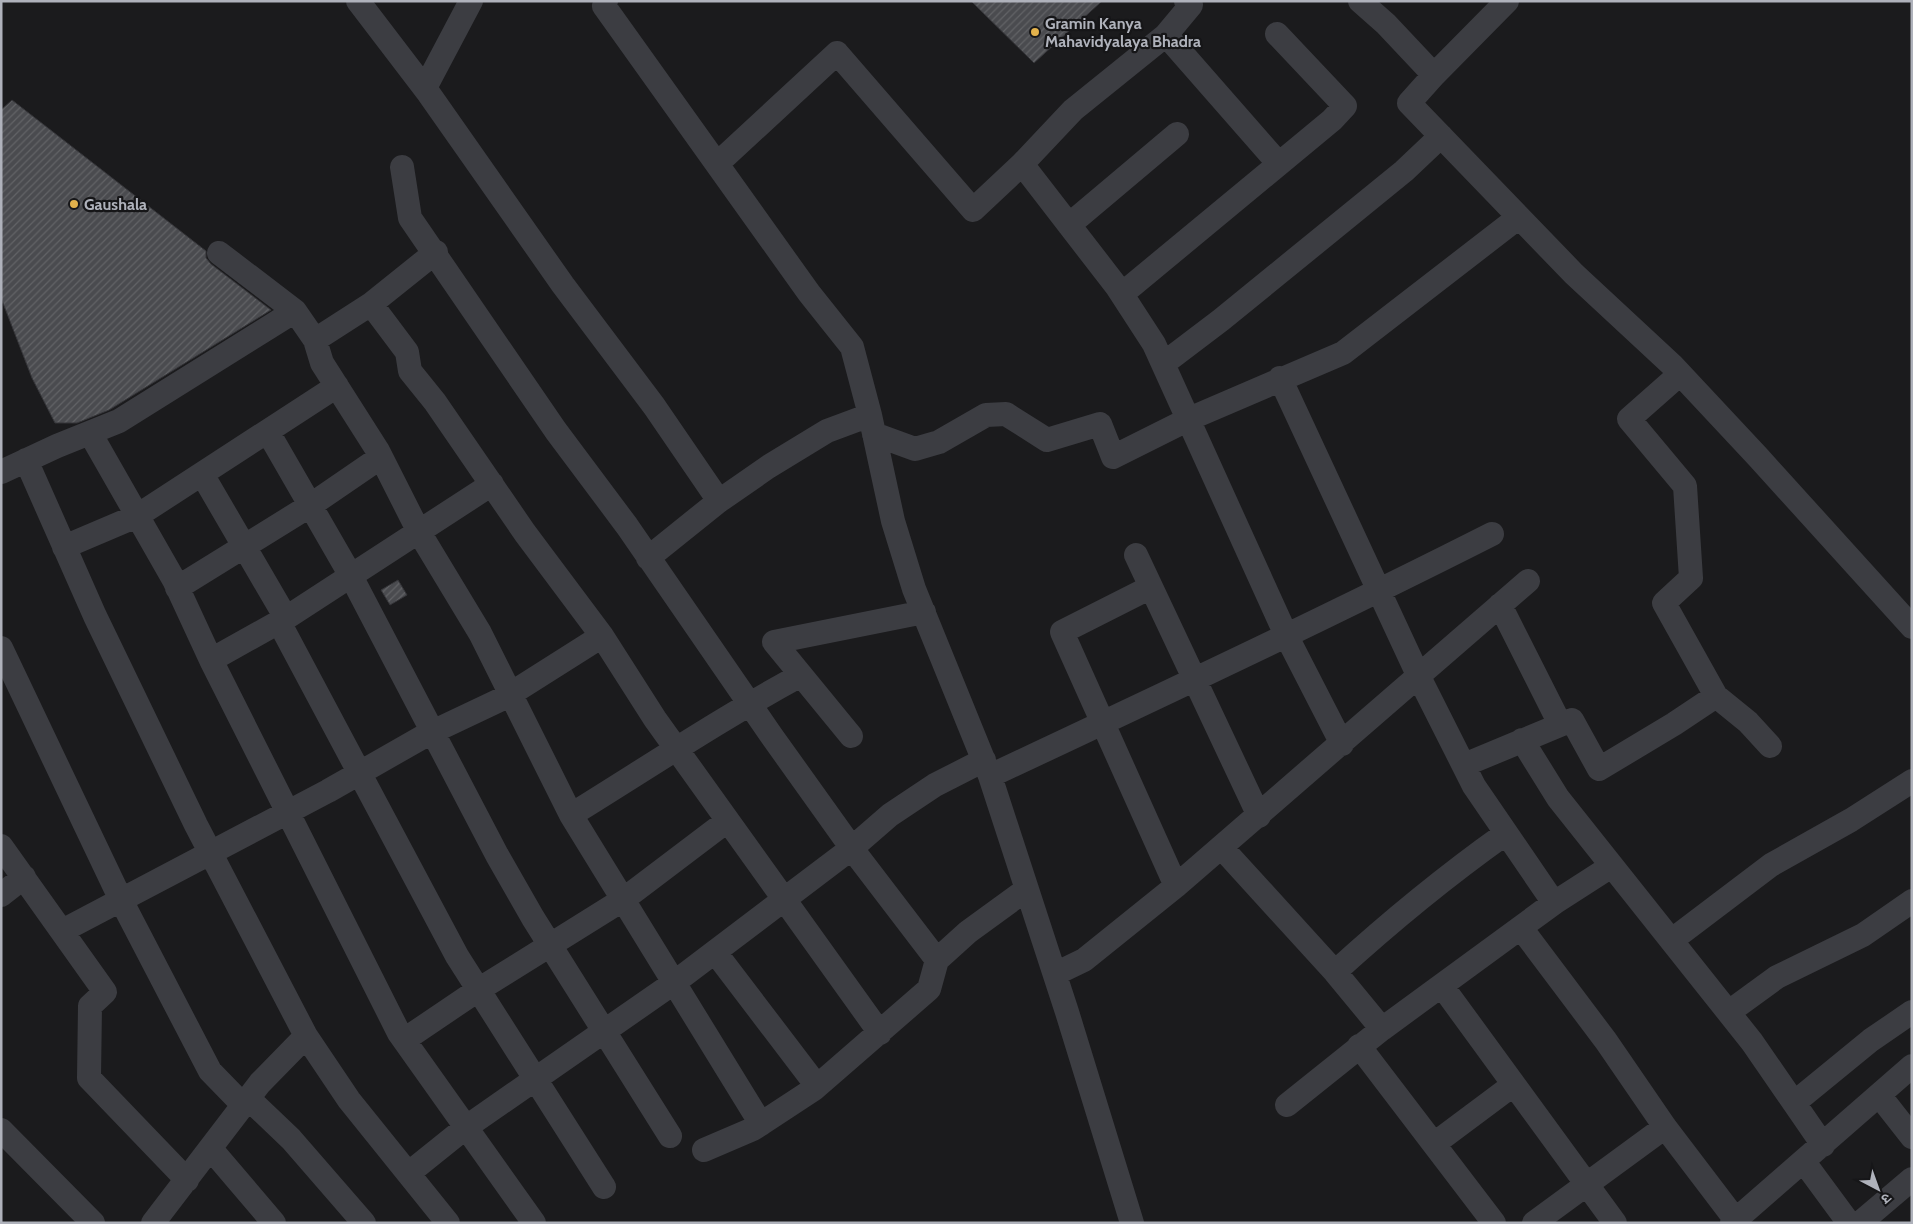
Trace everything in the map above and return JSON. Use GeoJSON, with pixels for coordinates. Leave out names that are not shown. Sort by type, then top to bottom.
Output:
{"type":"FeatureCollection","features":[{"type":"Feature","properties":{"kind":"street"},"geometry":{"type":"LineString","coordinates":[[358,1],[425,88],[552,270],[654,406],[719,501]]}},
{"type":"Feature","properties":{"kind":"street"},"geometry":{"type":"LineString","coordinates":[[425,88],[470,1]]}},
{"type":"Feature","properties":{"kind":"street"},"geometry":{"type":"LineString","coordinates":[[606,1],[604,6],[717,164],[852,347],[893,520],[924,612],[987,768],[1055,974],[1132,1223]]}},
{"type":"Feature","properties":{"kind":"street"},"geometry":{"type":"LineString","coordinates":[[717,164],[837,53],[973,210],[1022,164],[1073,110],[1166,35],[1191,5],[1186,1]]}},
{"type":"Feature","properties":{"kind":"street"},"geometry":{"type":"LineString","coordinates":[[1360,1],[1386,24],[1434,75]]}},
{"type":"Feature","properties":{"kind":"street"},"geometry":{"type":"LineString","coordinates":[[1507,1],[1409,103],[1574,274],[1680,374],[1765,464],[1912,627]]}},
{"type":"Feature","properties":{"kind":"street"},"geometry":{"type":"LineString","coordinates":[[1122,294],[1332,120],[1345,106],[1277,34]]}},
{"type":"Feature","properties":{"kind":"street"},"geometry":{"type":"LineString","coordinates":[[1166,35],[1279,164]]}},
{"type":"Feature","properties":{"kind":"street"},"geometry":{"type":"LineString","coordinates":[[1069,225],[1177,134]]}},
{"type":"Feature","properties":{"kind":"street"},"geometry":{"type":"LineString","coordinates":[[1164,364],[1404,171],[1441,136]]}},
{"type":"Feature","properties":{"kind":"street"},"geometry":{"type":"LineString","coordinates":[[1022,164],[1122,294],[1154,344],[1286,635],[1342,744]]}},
{"type":"Feature","properties":{"kind":"street"},"geometry":{"type":"LineString","coordinates":[[402,167],[410,218],[436,252],[545,414],[648,558],[748,704],[852,848],[937,960]]}},
{"type":"Feature","properties":{"kind":"street"},"geometry":{"type":"LineString","coordinates":[[648,558],[719,501],[827,431],[872,425],[915,449],[939,442],[986,416],[1006,414],[1047,440],[1100,424],[1113,457],[1280,378],[1343,353],[1518,217]]}},
{"type":"Feature","properties":{"kind":"street"},"geometry":{"type":"LineString","coordinates":[[315,340],[371,304],[436,252]]}},
{"type":"Feature","properties":{"kind":"street"},"geometry":{"type":"LineString","coordinates":[[218,253],[296,311],[315,340],[322,363],[381,457],[420,532],[480,633],[571,814],[761,1124]]}},
{"type":"Feature","properties":{"kind":"street"},"geometry":{"type":"LineString","coordinates":[[371,304],[407,352],[410,371],[435,402],[602,636],[677,750],[880,1033]]}},
{"type":"Feature","properties":{"kind":"street"},"geometry":{"type":"LineString","coordinates":[[1,472],[119,421],[296,311]]}},
{"type":"Feature","properties":{"kind":"street"},"geometry":{"type":"LineString","coordinates":[[1680,374],[1629,419],[1685,486],[1691,578],[1664,603],[1716,696],[1748,722],[1770,746]]}},
{"type":"Feature","properties":{"kind":"street"},"geometry":{"type":"LineString","coordinates":[[1280,378],[1419,676],[1474,786],[1505,834],[1554,903]]}},
{"type":"Feature","properties":{"kind":"street"},"geometry":{"type":"LineString","coordinates":[[64,547],[137,516],[337,386]]}},
{"type":"Feature","properties":{"kind":"street"},"geometry":{"type":"LineString","coordinates":[[90,432],[177,588],[287,812],[404,1040],[534,1223]]}},
{"type":"Feature","properties":{"kind":"street"},"geometry":{"type":"LineString","coordinates":[[268,432],[312,505],[351,576],[497,855],[670,1136]]}},
{"type":"Feature","properties":{"kind":"street"},"geometry":{"type":"LineString","coordinates":[[177,588],[312,505],[381,457]]}},
{"type":"Feature","properties":{"kind":"street"},"geometry":{"type":"LineString","coordinates":[[26,460],[100,625],[210,852],[306,1036],[349,1100],[409,1172],[448,1223]]}},
{"type":"Feature","properties":{"kind":"street"},"geometry":{"type":"LineString","coordinates":[[202,474],[283,620],[420,890],[478,990],[604,1188]]}},
{"type":"Feature","properties":{"kind":"street"},"geometry":{"type":"LineString","coordinates":[[211,660],[283,620],[492,484]]}},
{"type":"Feature","properties":{"kind":"street"},"geometry":{"type":"LineString","coordinates":[[409,1172],[465,1128],[607,1032],[675,982],[852,848],[890,815],[935,785],[987,768],[1102,723],[1339,608],[1379,591],[1492,534]]}},
{"type":"Feature","properties":{"kind":"street"},"geometry":{"type":"LineString","coordinates":[[1136,555],[1259,816]]}},
{"type":"Feature","properties":{"kind":"street"},"geometry":{"type":"LineString","coordinates":[[1055,974],[1084,960],[1222,848],[1528,581]]}},
{"type":"Feature","properties":{"kind":"street"},"geometry":{"type":"LineString","coordinates":[[1151,587],[1062,632],[1176,886]]}},
{"type":"Feature","properties":{"kind":"street"},"geometry":{"type":"LineString","coordinates":[[1500,605],[1560,724]]}},
{"type":"Feature","properties":{"kind":"street"},"geometry":{"type":"LineString","coordinates":[[851,736],[774,642],[924,612]]}},
{"type":"Feature","properties":{"kind":"street"},"geometry":{"type":"LineString","coordinates":[[62,931],[433,732],[510,694],[602,636]]}},
{"type":"Feature","properties":{"kind":"street"},"geometry":{"type":"LineString","coordinates":[[1,648],[121,900],[210,1071],[291,1139],[364,1223]]}},
{"type":"Feature","properties":{"kind":"street"},"geometry":{"type":"LineString","coordinates":[[571,814],[677,750],[748,704],[800,675]]}},
{"type":"Feature","properties":{"kind":"street"},"geometry":{"type":"LineString","coordinates":[[1464,765],[1572,720],[1599,769],[1674,724],[1716,696]]}},
{"type":"Feature","properties":{"kind":"street"},"geometry":{"type":"LineString","coordinates":[[1522,740],[1558,798],[1610,866],[1729,1012],[1823,1145]]}},
{"type":"Feature","properties":{"kind":"street"},"geometry":{"type":"LineString","coordinates":[[1672,940],[1771,865],[1851,820],[1912,781]]}},
{"type":"Feature","properties":{"kind":"street"},"geometry":{"type":"LineString","coordinates":[[404,1040],[478,990],[624,899],[727,821]]}},
{"type":"Feature","properties":{"kind":"street"},"geometry":{"type":"LineString","coordinates":[[1335,972],[1391,921],[1445,876],[1505,834]]}},
{"type":"Feature","properties":{"kind":"street"},"geometry":{"type":"LineString","coordinates":[[1,846],[105,992],[90,1006],[89,1078],[187,1180]]}},
{"type":"Feature","properties":{"kind":"street"},"geometry":{"type":"LineString","coordinates":[[1222,848],[1335,972],[1382,1028]]}},
{"type":"Feature","properties":{"kind":"street"},"geometry":{"type":"LineString","coordinates":[[1287,1105],[1382,1028],[1554,903],[1610,866]]}},
{"type":"Feature","properties":{"kind":"street"},"geometry":{"type":"LineString","coordinates":[[1,895],[24,877]]}},
{"type":"Feature","properties":{"kind":"street"},"geometry":{"type":"LineString","coordinates":[[704,1150],[761,1124],[817,1086],[929,989],[937,960],[968,932],[1027,889]]}},
{"type":"Feature","properties":{"kind":"street"},"geometry":{"type":"LineString","coordinates":[[1729,1012],[1777,977],[1863,935],[1912,901]]}},
{"type":"Feature","properties":{"kind":"street"},"geometry":{"type":"LineString","coordinates":[[1521,928],[1606,1041],[1665,1127],[1735,1222],[1912,1066]]}},
{"type":"Feature","properties":{"kind":"street"},"geometry":{"type":"LineString","coordinates":[[715,952],[817,1086]]}},
{"type":"Feature","properties":{"kind":"street"},"geometry":{"type":"LineString","coordinates":[[1442,986],[1615,1223]]}},
{"type":"Feature","properties":{"kind":"street"},"geometry":{"type":"LineString","coordinates":[[1794,1103],[1871,1040],[1912,1012]]}},
{"type":"Feature","properties":{"kind":"street"},"geometry":{"type":"LineString","coordinates":[[164,1218],[187,1180],[260,1084],[306,1036]]}},
{"type":"Feature","properties":{"kind":"street"},"geometry":{"type":"LineString","coordinates":[[1359,1046],[1494,1223]]}},
{"type":"Feature","properties":{"kind":"street"},"geometry":{"type":"LineString","coordinates":[[1434,1144],[1513,1085]]}},
{"type":"Feature","properties":{"kind":"street"},"geometry":{"type":"LineString","coordinates":[[1879,1095],[1912,1137]]}},
{"type":"Feature","properties":{"kind":"street"},"geometry":{"type":"LineString","coordinates":[[1534,1223],[1665,1127]]}},
{"type":"Feature","properties":{"kind":"street"},"geometry":{"type":"LineString","coordinates":[[1,1130],[93,1223]]}},
{"type":"Feature","properties":{"kind":"street"},"geometry":{"type":"LineString","coordinates":[[211,1149],[274,1223]]}},
{"type":"Feature","properties":{"kind":"street"},"geometry":{"type":"LineString","coordinates":[[1804,1162],[1849,1223]]}},
{"type":"Feature","properties":{"kind":"street"},"geometry":{"type":"LineString","coordinates":[[1860,1223],[1912,1179]]}},
{"type":"Feature","properties":{"kind":"building","name":"Gramin Kanya Mahavidyalaya Bhadra"},"geometry":{"type":"Polygon","coordinates":[[[971,1],[1102,1],[1034,63],[971,1]]]}},
{"type":"Feature","properties":{"kind":"building","name":"Gaushala"},"geometry":{"type":"Polygon","coordinates":[[[12,100],[206,251],[206,258],[211,264],[271,310],[109,410],[77,423],[55,423],[32,378],[1,298],[1,110],[12,100]]]}},
{"type":"Feature","properties":{"kind":"building"},"geometry":{"type":"Polygon","coordinates":[[[398,580],[407,595],[390,605],[381,590],[398,580]]]}},
{"type":"Feature","properties":{"kind":"place","name":"Gramin Kanya Mahavidyalaya Bhadra"},"geometry":{"type":"Point","coordinates":[1035,32]}},
{"type":"Feature","properties":{"kind":"place","name":"Gaushala"},"geometry":{"type":"Point","coordinates":[74,204]}}]}
